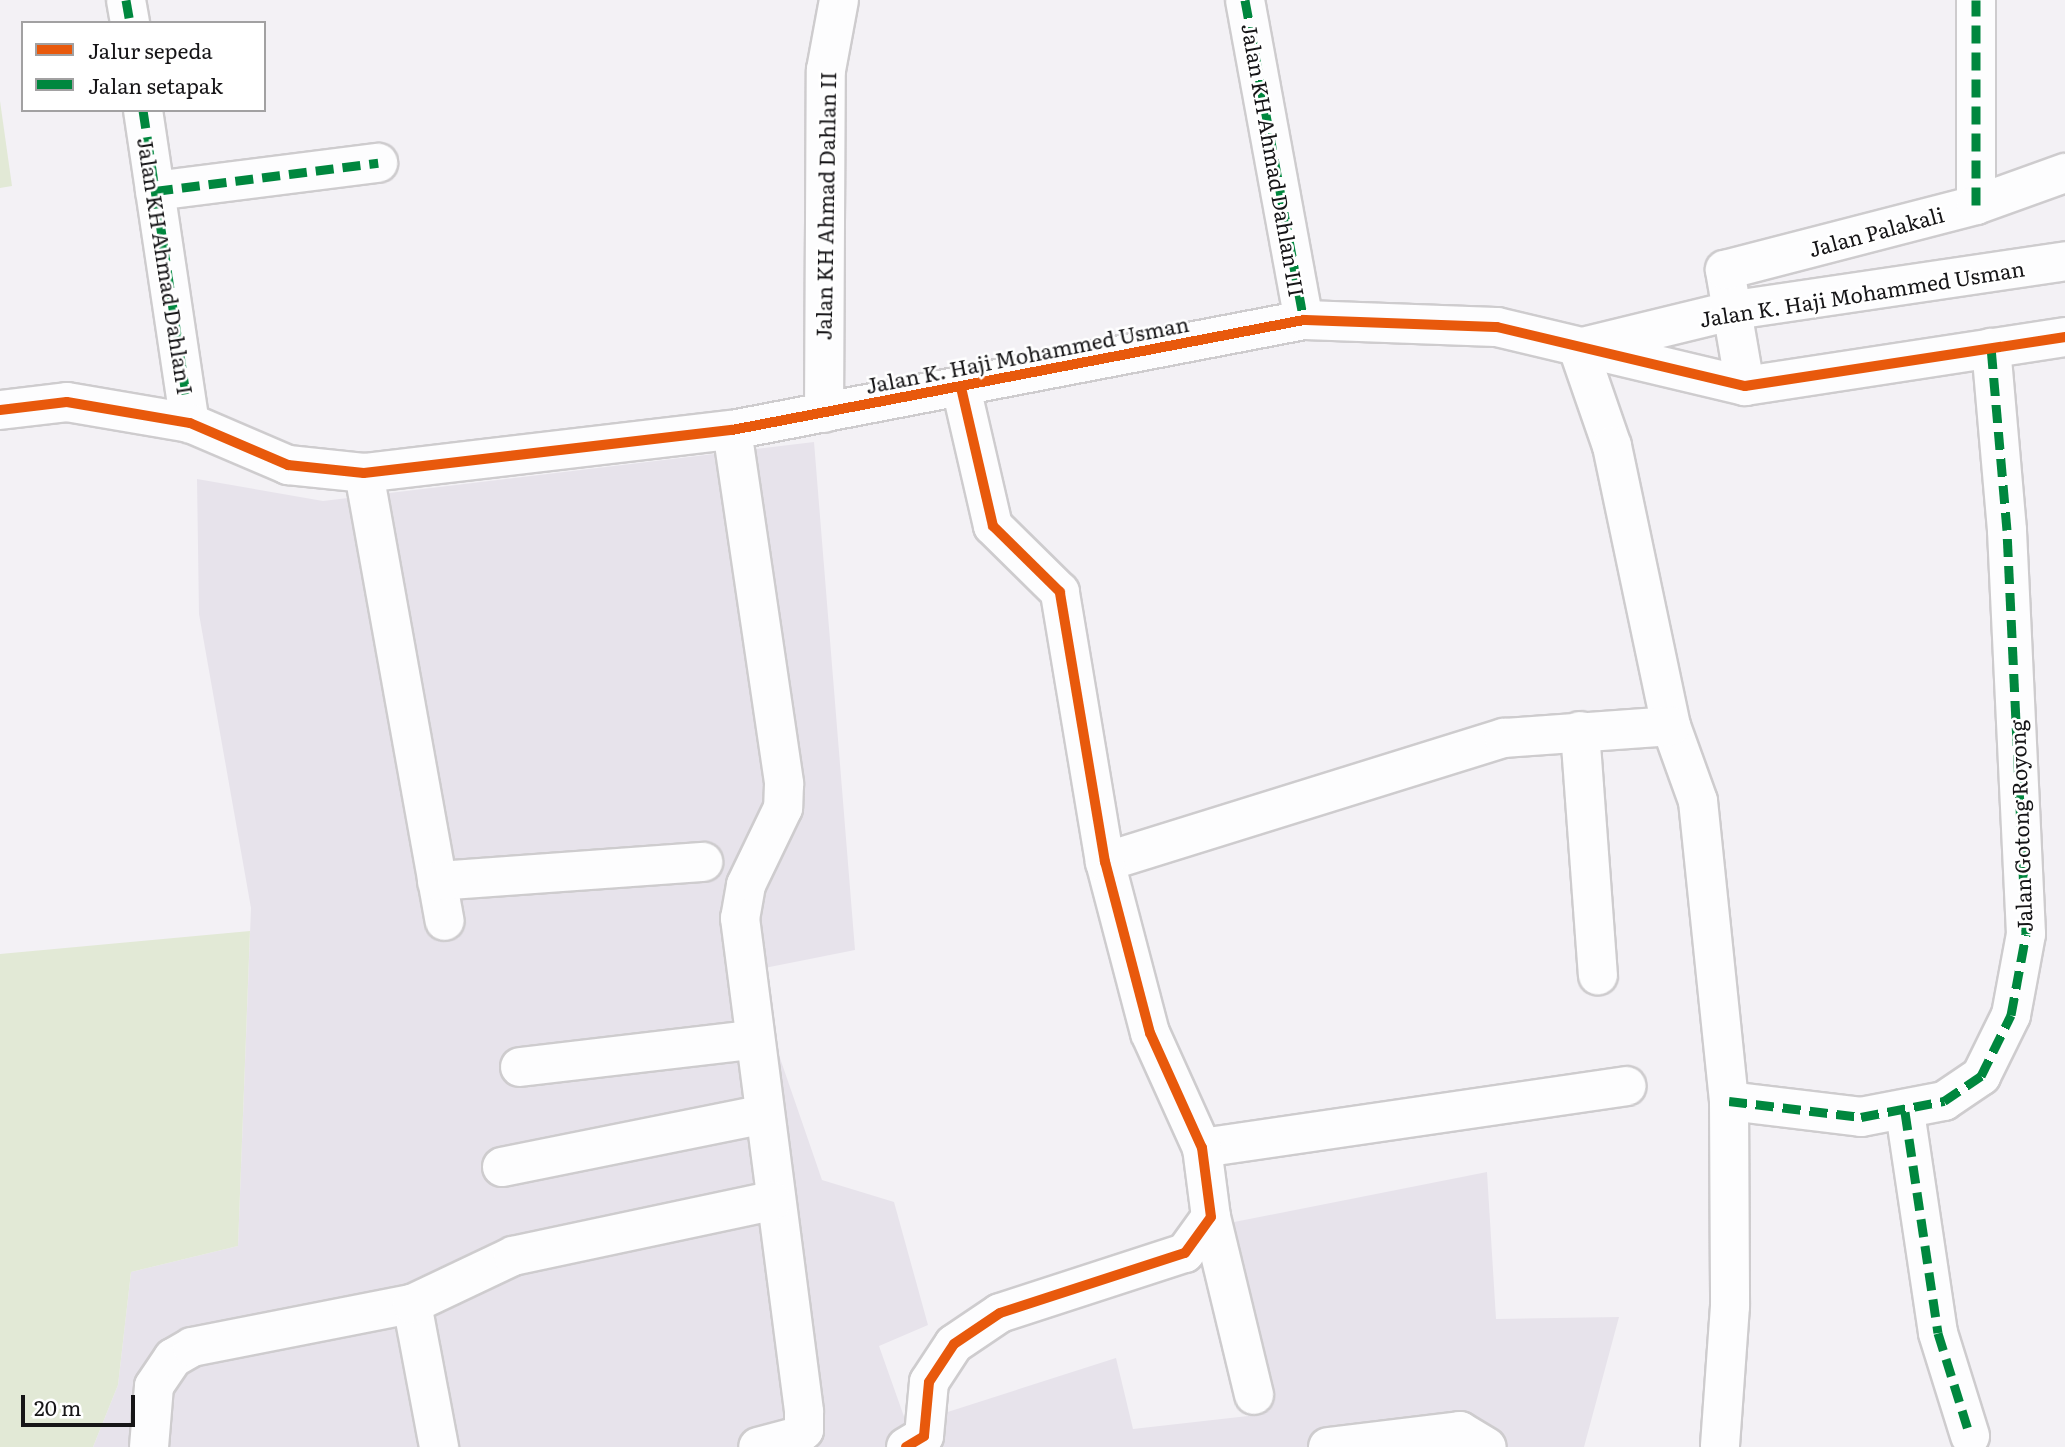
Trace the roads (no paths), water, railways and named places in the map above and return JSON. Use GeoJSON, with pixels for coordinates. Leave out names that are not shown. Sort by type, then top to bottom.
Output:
{"type":"FeatureCollection","features":[{"type":"Feature","properties":{"kind":"street"},"geometry":{"type":"LineString","coordinates":[[126,0],[130,21]]}},
{"type":"Feature","properties":{"kind":"street","name":"Jalan KH Ahmad Dahlan II"},"geometry":{"type":"LineString","coordinates":[[824,413],[826,70],[839,0]]}},
{"type":"Feature","properties":{"kind":"street","name":"Jalan KH Ahmad Dahlan III"},"geometry":{"type":"LineString","coordinates":[[1245,0],[1304,320]]}},
{"type":"Feature","properties":{"kind":"street"},"geometry":{"type":"LineString","coordinates":[[1976,0],[1976,205]]}},
{"type":"Feature","properties":{"kind":"street","name":"Jalan KH Ahmad Dahlan I"},"geometry":{"type":"LineString","coordinates":[[143,112],[190,423]]}},
{"type":"Feature","properties":{"kind":"street"},"geometry":{"type":"LineString","coordinates":[[155,191],[378,163]]}},
{"type":"Feature","properties":{"kind":"street","name":"Jalan Palakali"},"geometry":{"type":"LineString","coordinates":[[1735,310],[1725,270],[1976,205],[2065,173]]}},
{"type":"Feature","properties":{"kind":"street","name":"Jalan K. Haji Mohammed Usman"},"geometry":{"type":"LineString","coordinates":[[1578,348],[1735,310],[2065,261]]}},
{"type":"Feature","properties":{"kind":"street"},"geometry":{"type":"LineString","coordinates":[[1735,310],[1745,386]]}},
{"type":"Feature","properties":{"kind":"street","name":"Jalan K. Haji Mohammed Usman"},"geometry":{"type":"LineString","coordinates":[[0,410],[67,402],[190,423],[288,465],[364,473],[732,430],[1304,320],[1497,327],[1745,386],[2065,337]]}},
{"type":"Feature","properties":{"kind":"street"},"geometry":{"type":"LineString","coordinates":[[1578,348],[1612,446],[1671,726],[1698,801],[1729,1101],[1730,1306],[1720,1447]]}},
{"type":"Feature","properties":{"kind":"street","name":"Jalan Gotong Royong"},"geometry":{"type":"LineString","coordinates":[[1729,1101],[1861,1117],[1905,1112],[1962,1094],[1981,1076],[2011,1015],[2026,934],[2007,530],[1991,348]]}},
{"type":"Feature","properties":{"kind":"street"},"geometry":{"type":"LineString","coordinates":[[961,387],[993,526],[1060,592],[1105,862],[1150,1033],[1202,1148],[1211,1217],[1254,1395]]}},
{"type":"Feature","properties":{"kind":"street"},"geometry":{"type":"LineString","coordinates":[[732,430],[784,784],[783,808],[746,885],[740,918],[751,1041],[804,1430],[758,1447]]}},
{"type":"Feature","properties":{"kind":"street"},"geometry":{"type":"LineString","coordinates":[[364,473],[444,921]]}},
{"type":"Feature","properties":{"kind":"street"},"geometry":{"type":"LineString","coordinates":[[1105,862],[1504,738],[1671,726]]}},
{"type":"Feature","properties":{"kind":"street"},"geometry":{"type":"LineString","coordinates":[[1580,731],[1598,975]]}},
{"type":"Feature","properties":{"kind":"street"},"geometry":{"type":"LineString","coordinates":[[437,881],[703,862]]}},
{"type":"Feature","properties":{"kind":"street"},"geometry":{"type":"LineString","coordinates":[[520,1067],[751,1041]]}},
{"type":"Feature","properties":{"kind":"street"},"geometry":{"type":"LineString","coordinates":[[1202,1148],[1627,1086]]}},
{"type":"Feature","properties":{"kind":"street"},"geometry":{"type":"LineString","coordinates":[[1905,1112],[1938,1333],[1970,1436]]}},
{"type":"Feature","properties":{"kind":"street"},"geometry":{"type":"LineString","coordinates":[[502,1167],[761,1115]]}},
{"type":"Feature","properties":{"kind":"street"},"geometry":{"type":"LineString","coordinates":[[149,1447],[154,1386],[173,1358],[192,1346],[412,1304],[513,1256],[772,1201]]}},
{"type":"Feature","properties":{"kind":"street"},"geometry":{"type":"LineString","coordinates":[[906,1447],[924,1436],[929,1382],[954,1344],[1000,1313],[1185,1254],[1211,1217]]}},
{"type":"Feature","properties":{"kind":"street"},"geometry":{"type":"LineString","coordinates":[[412,1304],[439,1447]]}},
{"type":"Feature","properties":{"kind":"street"},"geometry":{"type":"LineString","coordinates":[[1328,1447],[1460,1431],[1487,1447]]}}]}
